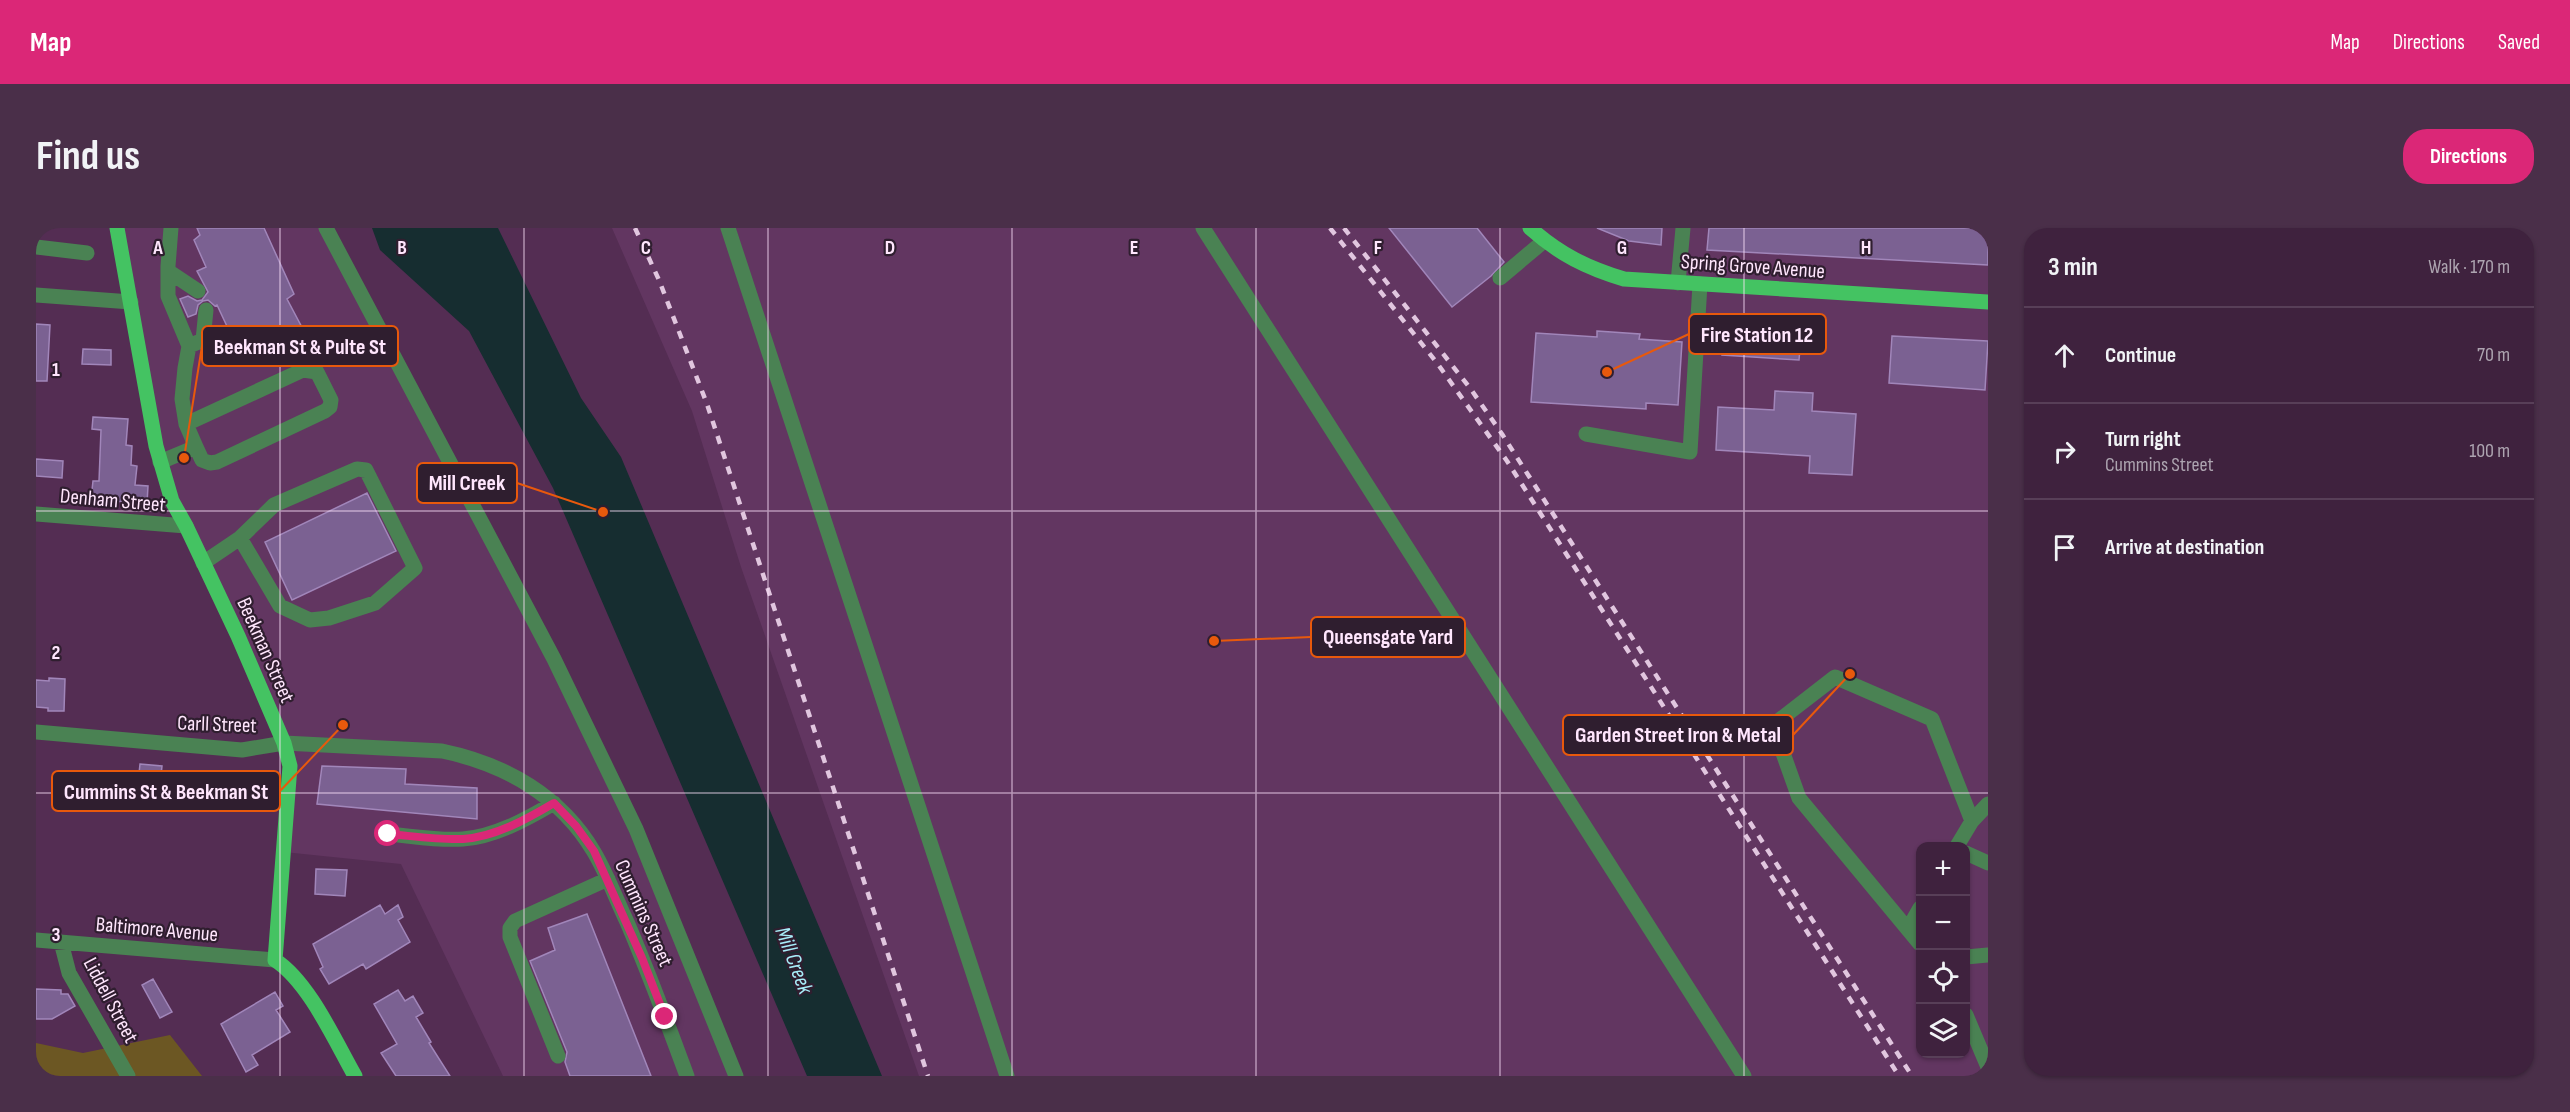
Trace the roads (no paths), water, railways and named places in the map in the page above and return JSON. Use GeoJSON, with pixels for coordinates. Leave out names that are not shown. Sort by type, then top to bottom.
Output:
{"type":"FeatureCollection","features":[{"type":"Feature","properties":{"kind":"main road","name":"Beekman Street"},"geometry":{"type":"LineString","coordinates":[[117,228],[160,462],[172,501],[186,526],[284,743],[290,766],[275,960]]}},
{"type":"Feature","properties":{"kind":"main road","name":"Spring Grove Avenue"},"geometry":{"type":"LineString","coordinates":[[1530,228],[1566,257],[1594,270],[1624,279],[1988,302]]}},
{"type":"Feature","properties":{"kind":"main road"},"geometry":{"type":"LineString","coordinates":[[275,960],[288,969],[302,985],[355,1076]]}},
{"type":"Feature","properties":{"kind":"street"},"geometry":{"type":"LineString","coordinates":[[171,228],[168,296],[189,346],[184,368],[182,399],[186,424],[202,460],[210,463],[217,462],[325,411],[330,407],[331,400],[317,372],[303,370],[186,424]]}},
{"type":"Feature","properties":{"kind":"street"},"geometry":{"type":"LineString","coordinates":[[326,228],[554,659],[636,829],[736,1076]]}},
{"type":"Feature","properties":{"kind":"street"},"geometry":{"type":"LineString","coordinates":[[728,228],[1007,1076]]}},
{"type":"Feature","properties":{"kind":"street"},"geometry":{"type":"LineString","coordinates":[[1203,228],[1744,1076]]}},
{"type":"Feature","properties":{"kind":"street"},"geometry":{"type":"LineString","coordinates":[[1678,283],[1683,228]]}},
{"type":"Feature","properties":{"kind":"street"},"geometry":{"type":"LineString","coordinates":[[1500,278],[1544,241]]}},
{"type":"Feature","properties":{"kind":"street"},"geometry":{"type":"LineString","coordinates":[[36,247],[87,253]]}},
{"type":"Feature","properties":{"kind":"street"},"geometry":{"type":"LineString","coordinates":[[168,271],[198,291]]}},
{"type":"Feature","properties":{"kind":"street"},"geometry":{"type":"LineString","coordinates":[[1586,434],[1690,452],[1700,284]]}},
{"type":"Feature","properties":{"kind":"street"},"geometry":{"type":"LineString","coordinates":[[36,295],[131,302]]}},
{"type":"Feature","properties":{"kind":"street"},"geometry":{"type":"LineString","coordinates":[[189,346],[203,340],[206,310]]}},
{"type":"Feature","properties":{"kind":"street"},"geometry":{"type":"LineString","coordinates":[[160,462],[196,447]]}},
{"type":"Feature","properties":{"kind":"street"},"geometry":{"type":"LineString","coordinates":[[203,563],[240,538],[274,505],[357,469],[366,470],[415,568],[375,603],[329,618],[310,620],[280,606],[240,538]]}},
{"type":"Feature","properties":{"kind":"street","name":"Denham Street"},"geometry":{"type":"LineString","coordinates":[[36,514],[186,526]]}},
{"type":"Feature","properties":{"kind":"street"},"geometry":{"type":"LineString","coordinates":[[1916,939],[1799,798],[1773,725],[1835,677],[1932,720],[1972,821]]}},
{"type":"Feature","properties":{"kind":"street","name":"Carll Street"},"geometry":{"type":"LineString","coordinates":[[36,732],[242,750],[284,743],[442,751],[465,756],[502,769]]}},
{"type":"Feature","properties":{"kind":"street","name":"Cummins Street"},"geometry":{"type":"LineString","coordinates":[[502,769],[536,789],[554,803],[576,826],[594,851],[642,958],[687,1076]]}},
{"type":"Feature","properties":{"kind":"street"},"geometry":{"type":"LineString","coordinates":[[388,834],[464,839],[497,831],[532,816],[554,803]]}},
{"type":"Feature","properties":{"kind":"street"},"geometry":{"type":"LineString","coordinates":[[1960,842],[1972,821],[1988,804]]}},
{"type":"Feature","properties":{"kind":"street"},"geometry":{"type":"LineString","coordinates":[[1970,855],[1988,863]]}},
{"type":"Feature","properties":{"kind":"street"},"geometry":{"type":"LineString","coordinates":[[558,1056],[510,937],[510,928],[515,921],[608,879]]}},
{"type":"Feature","properties":{"kind":"street"},"geometry":{"type":"LineString","coordinates":[[1908,929],[1916,915]]}},
{"type":"Feature","properties":{"kind":"street","name":"Baltimore Avenue"},"geometry":{"type":"LineString","coordinates":[[36,940],[275,960]]}},
{"type":"Feature","properties":{"kind":"street","name":"Liddell Street"},"geometry":{"type":"LineString","coordinates":[[61,942],[69,973],[128,1076]]}},
{"type":"Feature","properties":{"kind":"street"},"geometry":{"type":"LineString","coordinates":[[1970,957],[1988,955]]}},
{"type":"Feature","properties":{"kind":"street"},"geometry":{"type":"LineString","coordinates":[[1970,1026],[1988,1067]]}},
{"type":"Feature","properties":{"kind":"water"},"geometry":{"type":"Polygon","coordinates":[[[372,228],[498,228],[581,398],[621,457],[882,1076],[807,1076],[553,488],[469,331],[380,250],[372,228]]]}},
{"type":"Feature","properties":{"kind":"railway"},"geometry":{"type":"LineString","coordinates":[[635,228],[659,280],[707,404],[928,1076]]}},
{"type":"Feature","properties":{"kind":"railway"},"geometry":{"type":"LineString","coordinates":[[1330,228],[1437,363],[1507,461],[1899,1076]]}},
{"type":"Feature","properties":{"kind":"railway"},"geometry":{"type":"LineString","coordinates":[[1344,228],[1470,388],[1502,434],[1912,1076]]}},
{"type":"Feature","properties":{"kind":"place","name":"Fire Station 12"},"geometry":{"type":"Point","coordinates":[1607,372]}},
{"type":"Feature","properties":{"kind":"place","name":"Beekman St & Pulte St"},"geometry":{"type":"Point","coordinates":[184,458]}},
{"type":"Feature","properties":{"kind":"place","name":"Mill Creek"},"geometry":{"type":"Point","coordinates":[603,512]}},
{"type":"Feature","properties":{"kind":"place","name":"Queensgate Yard"},"geometry":{"type":"Point","coordinates":[1214,641]}},
{"type":"Feature","properties":{"kind":"place","name":"Garden Street Iron & Metal"},"geometry":{"type":"Point","coordinates":[1850,674]}},
{"type":"Feature","properties":{"kind":"place","name":"Cummins St & Beekman St"},"geometry":{"type":"Point","coordinates":[343,725]}}]}
